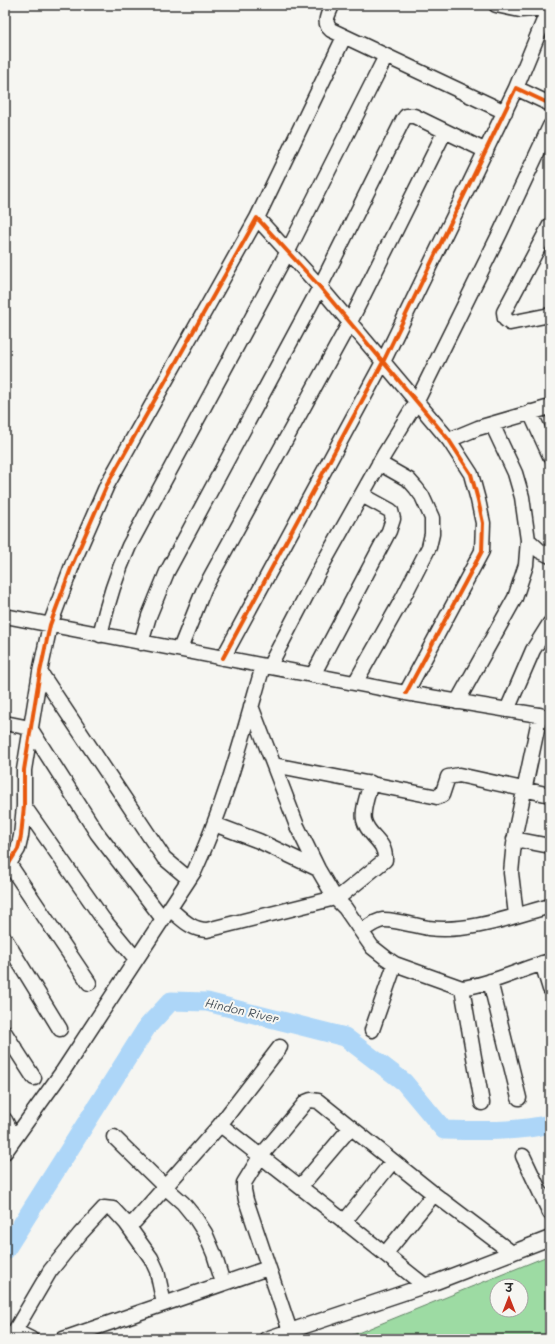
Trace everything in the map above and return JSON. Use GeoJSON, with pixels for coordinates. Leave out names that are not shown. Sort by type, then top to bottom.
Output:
{"type":"FeatureCollection","features":[{"type":"Feature","properties":{"kind":"street"},"geometry":{"type":"LineString","coordinates":[[332,5],[326,22],[327,27],[344,37],[505,112]]}},
{"type":"Feature","properties":{"kind":"street"},"geometry":{"type":"LineString","coordinates":[[222,658],[383,362],[505,112],[549,8],[520,10],[496,5]]}},
{"type":"Feature","properties":{"kind":"street"},"geometry":{"type":"LineString","coordinates":[[89,983],[7,867],[18,850],[21,836],[24,806],[24,770],[40,672],[50,625],[72,563],[107,485],[257,218],[344,37]]}},
{"type":"Feature","properties":{"kind":"street"},"geometry":{"type":"LineString","coordinates":[[100,635],[108,600],[129,546],[288,251],[386,56]]}},
{"type":"Feature","properties":{"kind":"street"},"geometry":{"type":"LineString","coordinates":[[516,88],[550,104]]}},
{"type":"Feature","properties":{"kind":"street"},"geometry":{"type":"LineString","coordinates":[[141,643],[149,616],[167,572],[320,287],[402,120],[406,116],[414,116],[486,151]]}},
{"type":"Feature","properties":{"kind":"street"},"geometry":{"type":"LineString","coordinates":[[5,1152],[63,1071],[195,870],[209,839],[238,752],[251,706],[266,666],[379,463],[417,402],[500,233],[550,126]]}},
{"type":"Feature","properties":{"kind":"street"},"geometry":{"type":"LineString","coordinates":[[180,649],[204,589],[350,322],[445,131]]}},
{"type":"Feature","properties":{"kind":"street"},"geometry":{"type":"LineString","coordinates":[[257,218],[320,287],[449,440],[470,474],[483,523],[482,551],[406,693]]}},
{"type":"Feature","properties":{"kind":"street"},"geometry":{"type":"LineString","coordinates":[[550,225],[504,312],[505,319],[510,323],[550,315]]}},
{"type":"Feature","properties":{"kind":"street"},"geometry":{"type":"LineString","coordinates":[[449,440],[492,424],[550,406]]}},
{"type":"Feature","properties":{"kind":"street"},"geometry":{"type":"LineString","coordinates":[[530,412],[550,456]]}},
{"type":"Feature","properties":{"kind":"street"},"geometry":{"type":"LineString","coordinates":[[457,702],[515,598],[526,566],[528,540],[526,519],[520,491],[514,473],[492,424]]}},
{"type":"Feature","properties":{"kind":"street"},"geometry":{"type":"LineString","coordinates":[[355,683],[403,598],[429,547],[432,534],[432,518],[422,496],[408,480],[379,463]]}},
{"type":"Feature","properties":{"kind":"street"},"geometry":{"type":"LineString","coordinates":[[313,676],[389,531],[393,519],[390,511],[362,495]]}},
{"type":"Feature","properties":{"kind":"street"},"geometry":{"type":"LineString","coordinates":[[528,540],[540,551],[550,556]]}},
{"type":"Feature","properties":{"kind":"street"},"geometry":{"type":"LineString","coordinates":[[5,616],[313,676],[545,716],[524,790],[514,839],[511,873],[516,915]]}},
{"type":"Feature","properties":{"kind":"street"},"geometry":{"type":"LineString","coordinates":[[507,710],[533,650],[550,623]]}},
{"type":"Feature","properties":{"kind":"street"},"geometry":{"type":"LineString","coordinates":[[40,672],[164,858],[189,879]]}},
{"type":"Feature","properties":{"kind":"street"},"geometry":{"type":"LineString","coordinates":[[251,706],[297,826],[318,869],[335,898],[345,908],[372,947],[396,964],[462,988],[490,981],[546,962],[550,989]]}},
{"type":"Feature","properties":{"kind":"street"},"geometry":{"type":"LineString","coordinates":[[5,723],[30,728],[97,833],[166,914],[200,930],[207,930],[335,898],[343,894],[385,860],[384,846],[367,826],[364,819],[364,810],[371,783]]}},
{"type":"Feature","properties":{"kind":"street"},"geometry":{"type":"LineString","coordinates":[[274,765],[437,797],[442,795],[448,777],[458,775],[550,795]]}},
{"type":"Feature","properties":{"kind":"street"},"geometry":{"type":"LineString","coordinates":[[24,806],[103,919],[136,959]]}},
{"type":"Feature","properties":{"kind":"street"},"geometry":{"type":"LineString","coordinates":[[214,824],[259,841],[318,869]]}},
{"type":"Feature","properties":{"kind":"street"},"geometry":{"type":"LineString","coordinates":[[514,839],[550,846]]}},
{"type":"Feature","properties":{"kind":"street"},"geometry":{"type":"LineString","coordinates":[[362,931],[374,923],[384,920],[429,928],[461,929],[550,906]]}},
{"type":"Feature","properties":{"kind":"street"},"geometry":{"type":"LineString","coordinates":[[5,939],[60,1029]]}},
{"type":"Feature","properties":{"kind":"street"},"geometry":{"type":"LineString","coordinates":[[372,1030],[396,964]]}},
{"type":"Feature","properties":{"kind":"street"},"geometry":{"type":"LineString","coordinates":[[490,981],[519,1098]]}},
{"type":"Feature","properties":{"kind":"street"},"geometry":{"type":"LineString","coordinates":[[462,988],[482,1103]]}},
{"type":"Feature","properties":{"kind":"street"},"geometry":{"type":"LineString","coordinates":[[5,1033],[34,1078]]}},
{"type":"Feature","properties":{"kind":"street"},"geometry":{"type":"LineString","coordinates":[[126,1223],[135,1221],[219,1126],[280,1047]]}},
{"type":"Feature","properties":{"kind":"street"},"geometry":{"type":"LineString","coordinates":[[290,1331],[246,1200],[244,1183],[260,1157],[306,1102],[311,1100],[318,1101],[434,1194],[512,1253]]}},
{"type":"Feature","properties":{"kind":"street"},"geometry":{"type":"LineString","coordinates":[[219,1126],[223,1127],[425,1286]]}},
{"type":"Feature","properties":{"kind":"street"},"geometry":{"type":"LineString","coordinates":[[300,1187],[351,1127]]}},
{"type":"Feature","properties":{"kind":"street"},"geometry":{"type":"LineString","coordinates":[[114,1137],[183,1203],[205,1233],[214,1254],[223,1283]]}},
{"type":"Feature","properties":{"kind":"street"},"geometry":{"type":"LineString","coordinates":[[523,1156],[550,1213]]}},
{"type":"Feature","properties":{"kind":"street"},"geometry":{"type":"LineString","coordinates":[[344,1222],[393,1161]]}},
{"type":"Feature","properties":{"kind":"street"},"geometry":{"type":"LineString","coordinates":[[384,1254],[434,1194]]}},
{"type":"Feature","properties":{"kind":"street"},"geometry":{"type":"LineString","coordinates":[[31,1339],[13,1335],[50,1271],[80,1234],[104,1208],[113,1209],[126,1223],[152,1258],[157,1271],[164,1304]]}},
{"type":"Feature","properties":{"kind":"street"},"geometry":{"type":"LineString","coordinates":[[266,1339],[425,1286],[550,1238]]}},
{"type":"Feature","properties":{"kind":"street"},"geometry":{"type":"LineString","coordinates":[[63,1339],[268,1268]]}},
{"type":"Feature","properties":{"kind":"green space"},"geometry":{"type":"Polygon","coordinates":[[[550,1255],[550,1339],[343,1339],[489,1280],[489,1318],[529,1318],[529,1278],[493,1278],[550,1255]]]}},
{"type":"Feature","properties":{"kind":"waterway","name":"Hindon River"},"geometry":{"type":"LineString","coordinates":[[5,1251],[147,1027],[171,1001],[207,1002],[345,1037],[404,1082],[444,1130],[511,1130],[550,1124]]}},
{"type":"Feature","properties":{"kind":"cycle path"},"geometry":{"type":"LineString","coordinates":[[223,658],[383,362],[516,88],[550,104]]}},
{"type":"Feature","properties":{"kind":"cycle path"},"geometry":{"type":"LineString","coordinates":[[5,870],[18,849],[21,836],[24,806],[24,770],[40,672],[50,625],[73,563],[107,485],[257,218],[320,287],[449,440],[471,474],[483,523],[482,551],[406,693]]}}]}
